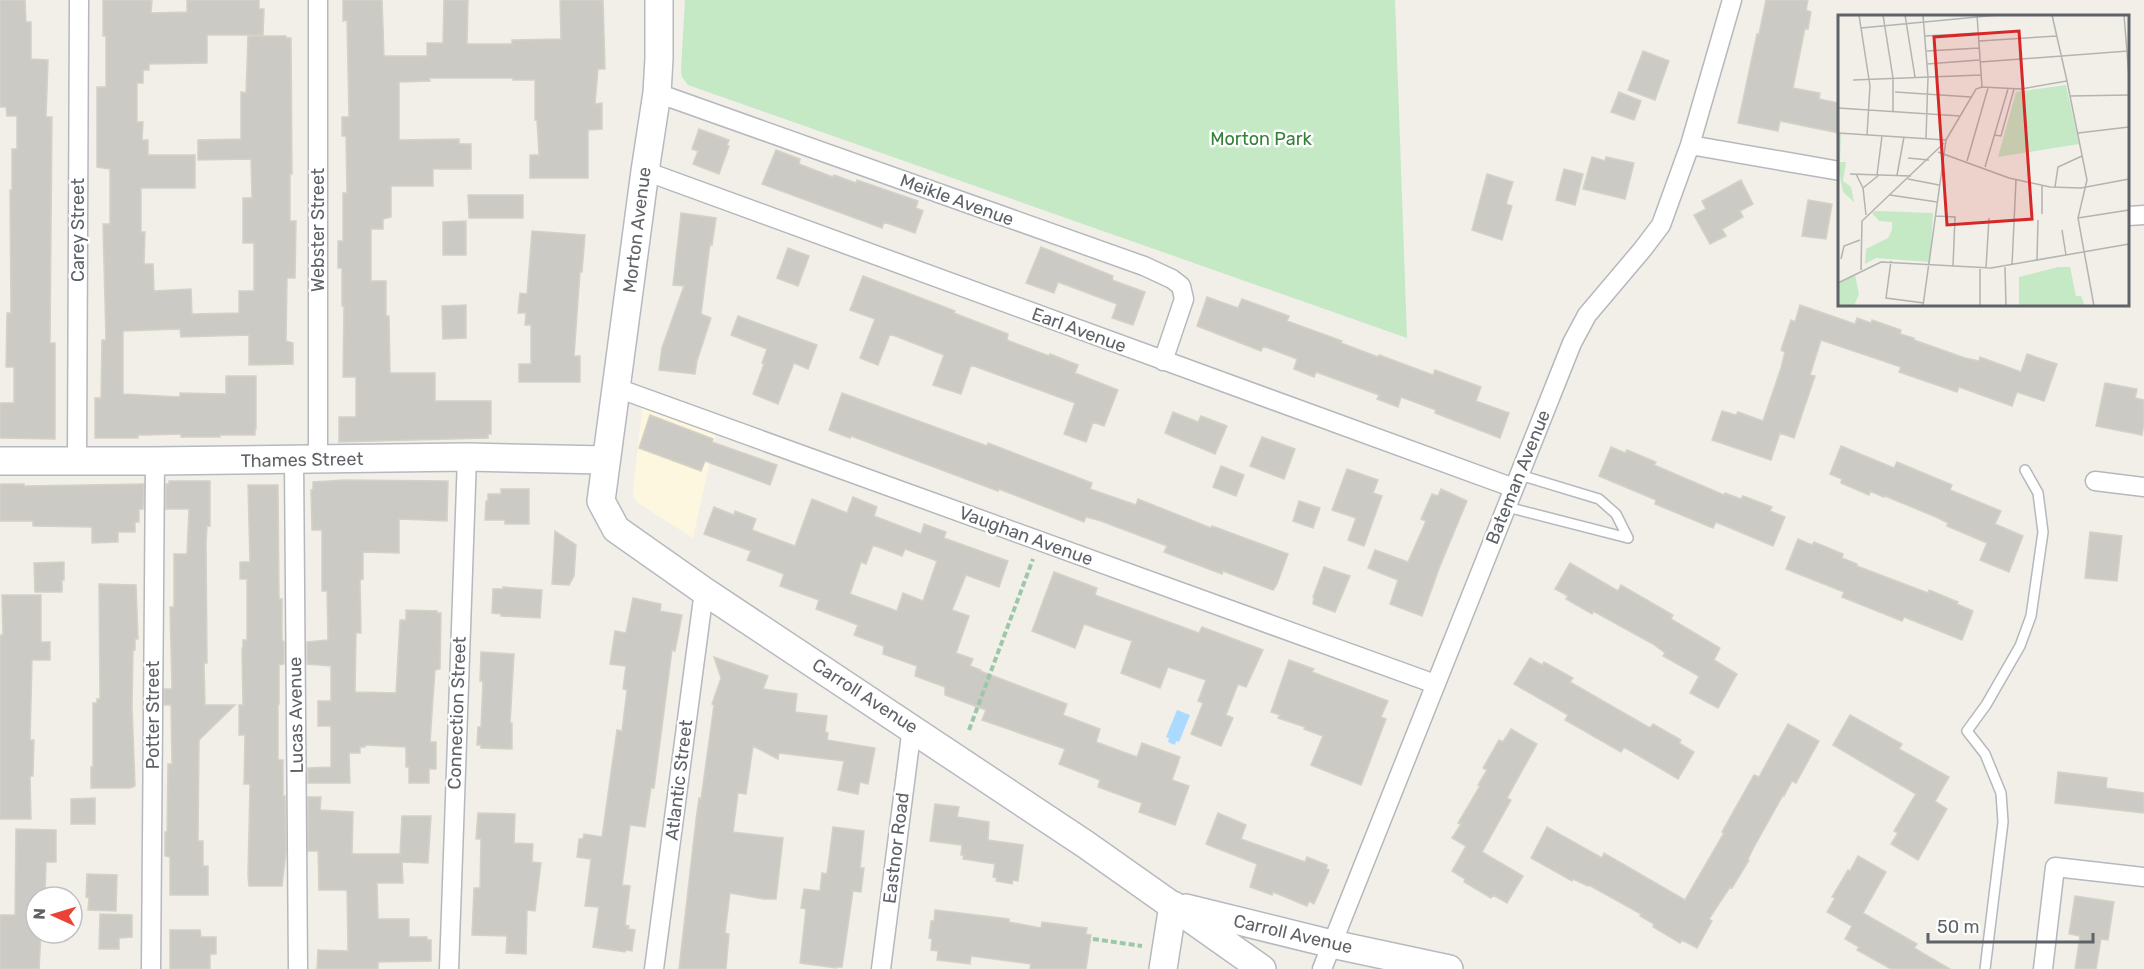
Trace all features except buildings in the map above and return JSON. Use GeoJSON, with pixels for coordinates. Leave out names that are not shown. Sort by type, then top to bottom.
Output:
{"type":"FeatureCollection","features":[{"type":"Feature","properties":{"kind":"main road","name":"Morton Avenue"},"geometry":{"type":"LineString","coordinates":[[605,460],[657,93],[660,58],[659,0]]}},
{"type":"Feature","properties":{"kind":"main road","name":"Thames Street"},"geometry":{"type":"LineString","coordinates":[[0,461],[466,457],[605,460]]}},
{"type":"Feature","properties":{"kind":"main road","name":"Carroll Avenue"},"geometry":{"type":"LineString","coordinates":[[605,460],[601,501],[616,529],[704,591],[912,727],[1173,905],[1262,969]]}},
{"type":"Feature","properties":{"kind":"main road","name":"Carroll Avenue"},"geometry":{"type":"LineString","coordinates":[[1173,905],[1332,944],[1449,969]]}},
{"type":"Feature","properties":{"kind":"main road"},"geometry":{"type":"LineString","coordinates":[[1163,969],[1173,905]]}},
{"type":"Feature","properties":{"kind":"street","name":"Carey Street"},"geometry":{"type":"LineString","coordinates":[[77,460],[79,0]]}},
{"type":"Feature","properties":{"kind":"street","name":"Webster Street"},"geometry":{"type":"LineString","coordinates":[[306,460],[318,0]]}},
{"type":"Feature","properties":{"kind":"street","name":"Bateman Avenue"},"geometry":{"type":"LineString","coordinates":[[1322,969],[1572,343],[1587,315],[1660,225],[1690,145],[1732,0]]}},
{"type":"Feature","properties":{"kind":"street","name":"Meikle Avenue"},"geometry":{"type":"LineString","coordinates":[[657,93],[1144,266],[1172,279],[1181,286],[1184,299],[1163,361]]}},
{"type":"Feature","properties":{"kind":"street"},"geometry":{"type":"LineString","coordinates":[[1690,145],[1838,171]]}},
{"type":"Feature","properties":{"kind":"street","name":"Earl Avenue"},"geometry":{"type":"LineString","coordinates":[[645,171],[1163,361],[1517,481]]}},
{"type":"Feature","properties":{"kind":"street"},"geometry":{"type":"LineString","coordinates":[[2129,216],[2144,215]]}},
{"type":"Feature","properties":{"kind":"street","name":"Vaughan Avenue"},"geometry":{"type":"LineString","coordinates":[[617,388],[1435,684]]}},
{"type":"Feature","properties":{"kind":"street","name":"Connection Street"},"geometry":{"type":"LineString","coordinates":[[448,969],[466,457]]}},
{"type":"Feature","properties":{"kind":"street","name":"Lucas Avenue"},"geometry":{"type":"LineString","coordinates":[[298,969],[306,460]]}},
{"type":"Feature","properties":{"kind":"street","name":"Potter Street"},"geometry":{"type":"LineString","coordinates":[[151,969],[155,461]]}},
{"type":"Feature","properties":{"kind":"street"},"geometry":{"type":"LineString","coordinates":[[2095,481],[2144,487]]}},
{"type":"Feature","properties":{"kind":"street","name":"Atlantic Street"},"geometry":{"type":"LineString","coordinates":[[654,969],[704,591]]}},
{"type":"Feature","properties":{"kind":"street","name":"Eastnor Road"},"geometry":{"type":"LineString","coordinates":[[881,969],[912,727]]}},
{"type":"Feature","properties":{"kind":"street"},"geometry":{"type":"LineString","coordinates":[[2043,969],[2055,867],[2144,877]]}},
{"type":"Feature","properties":{"kind":"lane"},"geometry":{"type":"LineString","coordinates":[[1986,969],[2003,822],[2001,793],[1984,754],[1967,731],[1986,705],[2020,646],[2031,616],[2043,532],[2038,493],[2025,470]]}},
{"type":"Feature","properties":{"kind":"lane"},"geometry":{"type":"LineString","coordinates":[[1507,507],[1628,538],[1616,514],[1599,499],[1517,481]]}},
{"type":"Feature","properties":{"kind":"path"},"geometry":{"type":"LineString","coordinates":[[969,730],[1036,551]]}},
{"type":"Feature","properties":{"kind":"path"},"geometry":{"type":"LineString","coordinates":[[1093,939],[1143,946]]}},
{"type":"Feature","properties":{"kind":"shaded area"},"geometry":{"type":"Polygon","coordinates":[[[643,402],[717,429],[693,538],[638,503],[634,498],[643,402]]]}},
{"type":"Feature","properties":{"kind":"green space","name":"Morton Park"},"geometry":{"type":"Polygon","coordinates":[[[685,0],[1395,0],[1407,338],[688,85],[681,71],[685,0]]]}},
{"type":"Feature","properties":{"kind":"water"},"geometry":{"type":"Polygon","coordinates":[[[1177,710],[1190,715],[1179,742],[1176,741],[1175,745],[1168,742],[1169,738],[1166,737],[1177,710]]]}}]}
